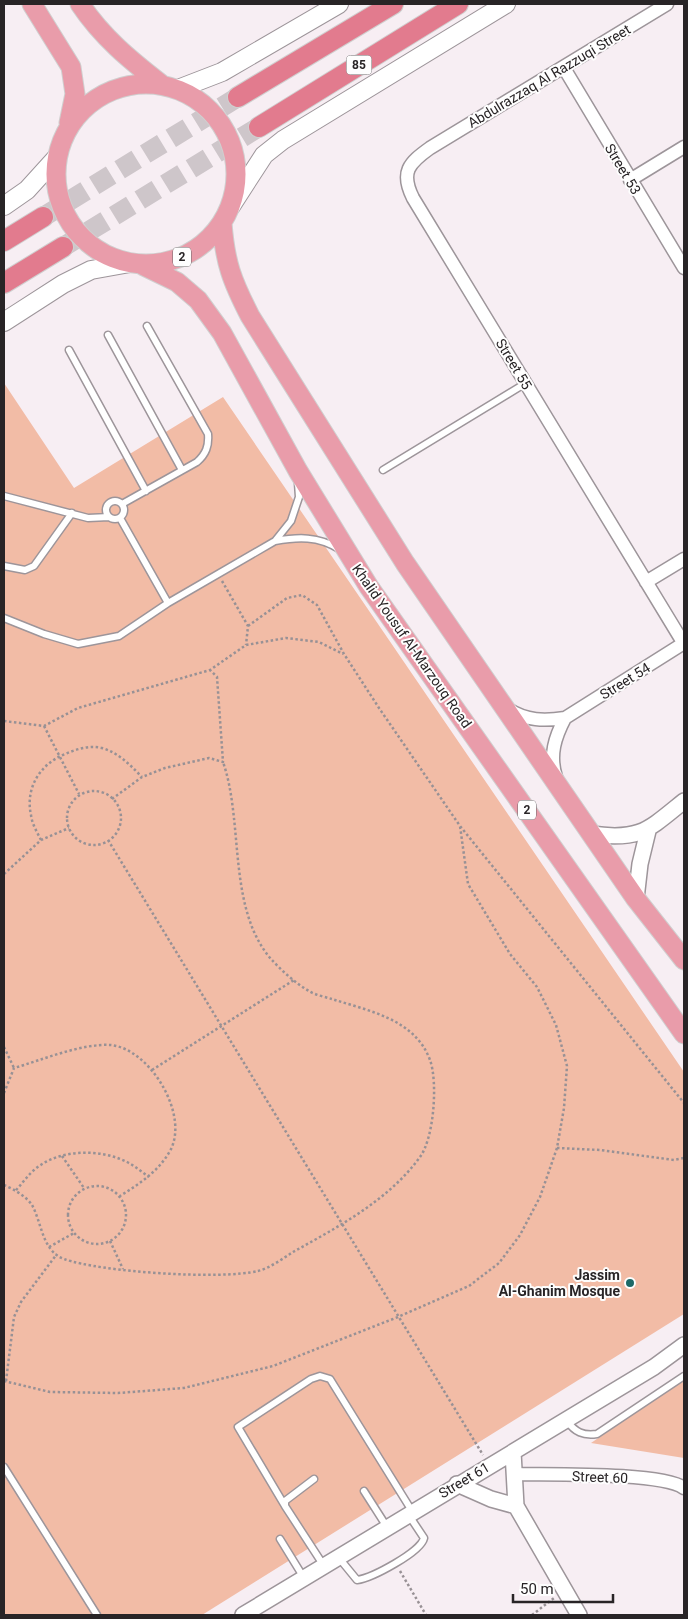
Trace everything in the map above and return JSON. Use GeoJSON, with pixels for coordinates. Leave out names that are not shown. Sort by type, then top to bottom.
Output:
{"type":"FeatureCollection","features":[{"type":"Feature","properties":{"kind":"highway","name":"85"},"geometry":{"type":"LineString","coordinates":[[238,97],[393,4]]}},
{"type":"Feature","properties":{"kind":"highway","name":"85"},"geometry":{"type":"LineString","coordinates":[[259,127],[458,4]]}},
{"type":"Feature","properties":{"kind":"highway"},"geometry":{"type":"LineString","coordinates":[[4,241],[44,217]]}},
{"type":"Feature","properties":{"kind":"highway"},"geometry":{"type":"LineString","coordinates":[[4,283],[63,247]]}},
{"type":"Feature","properties":{"kind":"main road","name":"2"},"geometry":{"type":"LineString","coordinates":[[32,4],[71,67],[75,94],[69,124],[61,140],[54,172],[59,203],[75,232],[100,252],[136,264],[166,262],[188,254],[207,241],[222,223],[231,206],[237,178],[234,150],[222,124],[202,103],[169,86],[115,47],[94,24],[80,4]]}},
{"type":"Feature","properties":{"kind":"main road"},"geometry":{"type":"LineString","coordinates":[[169,86],[222,72],[339,4]]}},
{"type":"Feature","properties":{"kind":"main road"},"geometry":{"type":"LineString","coordinates":[[231,206],[264,155],[283,140],[506,4]]}},
{"type":"Feature","properties":{"kind":"main road","name":"2"},"geometry":{"type":"LineString","coordinates":[[69,124],[87,104],[109,90],[135,84],[169,86]]}},
{"type":"Feature","properties":{"kind":"main road"},"geometry":{"type":"LineString","coordinates":[[4,206],[28,190],[56,158]]}},
{"type":"Feature","properties":{"kind":"main road"},"geometry":{"type":"LineString","coordinates":[[222,223],[224,254],[232,281],[250,316],[405,563],[636,899],[684,960]]}},
{"type":"Feature","properties":{"kind":"main road"},"geometry":{"type":"LineString","coordinates":[[4,322],[63,284],[91,270],[136,264]]}},
{"type":"Feature","properties":{"kind":"main road","name":"Khalid Yousuf Al-Marzouq Road"},"geometry":{"type":"LineString","coordinates":[[136,264],[177,282],[198,300],[222,333],[298,471],[350,556],[684,1034]]}},
{"type":"Feature","properties":{"kind":"street","name":"Abdulrazzaq Al Razzuqi Street"},"geometry":{"type":"LineString","coordinates":[[430,148],[667,4]]}},
{"type":"Feature","properties":{"kind":"street","name":"Street 53"},"geometry":{"type":"LineString","coordinates":[[564,68],[684,268]]}},
{"type":"Feature","properties":{"kind":"street"},"geometry":{"type":"LineString","coordinates":[[630,180],[684,147]]}},
{"type":"Feature","properties":{"kind":"street","name":"Street 55"},"geometry":{"type":"LineString","coordinates":[[430,148],[412,161],[406,181],[409,190],[646,582]]}},
{"type":"Feature","properties":{"kind":"street"},"geometry":{"type":"LineString","coordinates":[[646,582],[684,559]]}},
{"type":"Feature","properties":{"kind":"street","name":"Street 54"},"geometry":{"type":"LineString","coordinates":[[502,706],[517,715],[532,720],[549,721],[565,718],[684,643],[646,582]]}},
{"type":"Feature","properties":{"kind":"street"},"geometry":{"type":"LineString","coordinates":[[558,785],[553,768],[553,750],[557,733],[565,718]]}},
{"type":"Feature","properties":{"kind":"street"},"geometry":{"type":"LineString","coordinates":[[591,834],[619,836],[648,831],[684,801]]}},
{"type":"Feature","properties":{"kind":"street"},"geometry":{"type":"LineString","coordinates":[[636,899],[640,864],[648,831]]}},
{"type":"Feature","properties":{"kind":"street","name":"Street 61"},"geometry":{"type":"LineString","coordinates":[[243,1615],[457,1484],[654,1367],[684,1345]]}},
{"type":"Feature","properties":{"kind":"street"},"geometry":{"type":"LineString","coordinates":[[513,1452],[516,1506],[579,1615]]}},
{"type":"Feature","properties":{"kind":"street","name":"Street 60"},"geometry":{"type":"LineString","coordinates":[[514,1474],[653,1479],[677,1483],[684,1488]]}},
{"type":"Feature","properties":{"kind":"street"},"geometry":{"type":"LineString","coordinates":[[457,1484],[491,1499],[516,1506]]}},
{"type":"Feature","properties":{"kind":"lane"},"geometry":{"type":"LineString","coordinates":[[122,504],[182,470],[203,456],[207,449],[208,434],[147,326]]}},
{"type":"Feature","properties":{"kind":"lane"},"geometry":{"type":"LineString","coordinates":[[108,335],[182,470]]}},
{"type":"Feature","properties":{"kind":"lane"},"geometry":{"type":"LineString","coordinates":[[70,350],[146,491]]}},
{"type":"Feature","properties":{"kind":"lane"},"geometry":{"type":"LineString","coordinates":[[383,470],[526,383]]}},
{"type":"Feature","properties":{"kind":"lane"},"geometry":{"type":"LineString","coordinates":[[4,618],[44,634],[78,644],[119,636],[168,603],[275,541],[291,521],[299,497],[298,471]]}},
{"type":"Feature","properties":{"kind":"lane"},"geometry":{"type":"LineString","coordinates":[[4,496],[92,519],[120,518]]}},
{"type":"Feature","properties":{"kind":"lane"},"geometry":{"type":"LineString","coordinates":[[109,517],[106,510],[108,503],[115,500],[122,504],[124,512],[120,518]]}},
{"type":"Feature","properties":{"kind":"lane"},"geometry":{"type":"LineString","coordinates":[[4,566],[25,570],[34,566],[72,513]]}},
{"type":"Feature","properties":{"kind":"lane"},"geometry":{"type":"LineString","coordinates":[[120,518],[168,603]]}},
{"type":"Feature","properties":{"kind":"lane"},"geometry":{"type":"LineString","coordinates":[[275,541],[302,537],[319,540],[328,542],[350,556]]}},
{"type":"Feature","properties":{"kind":"lane"},"geometry":{"type":"LineString","coordinates":[[324,1566],[285,1506],[238,1427],[311,1379],[320,1376],[330,1379],[424,1538],[419,1548],[369,1577],[357,1580],[338,1557]]}},
{"type":"Feature","properties":{"kind":"lane"},"geometry":{"type":"LineString","coordinates":[[566,1420],[574,1430],[588,1435],[597,1434],[684,1376]]}},
{"type":"Feature","properties":{"kind":"lane"},"geometry":{"type":"LineString","coordinates":[[4,1468],[97,1615]]}},
{"type":"Feature","properties":{"kind":"lane"},"geometry":{"type":"LineString","coordinates":[[285,1506],[285,1501],[289,1497],[314,1479]]}},
{"type":"Feature","properties":{"kind":"lane"},"geometry":{"type":"LineString","coordinates":[[364,1491],[387,1527]]}},
{"type":"Feature","properties":{"kind":"lane"},"geometry":{"type":"LineString","coordinates":[[280,1539],[304,1578]]}},
{"type":"Feature","properties":{"kind":"path"},"geometry":{"type":"LineString","coordinates":[[218,575],[248,626],[246,645]]}},
{"type":"Feature","properties":{"kind":"path"},"geometry":{"type":"LineString","coordinates":[[248,626],[287,598],[302,595],[317,605],[344,654],[460,826],[684,1103]]}},
{"type":"Feature","properties":{"kind":"path"},"geometry":{"type":"LineString","coordinates":[[4,721],[44,726],[78,708],[210,670],[246,645],[286,638],[319,642],[344,654]]}},
{"type":"Feature","properties":{"kind":"path"},"geometry":{"type":"LineString","coordinates":[[4,1185],[16,1190],[31,1204],[49,1247],[61,1258],[77,1263],[124,1270],[235,1276],[261,1270],[342,1225],[388,1191],[422,1156],[433,1118],[435,1080],[430,1059],[414,1034],[392,1019],[310,992],[271,959],[257,940],[248,912],[240,874],[233,802],[223,762],[217,677],[210,670]]}},
{"type":"Feature","properties":{"kind":"path"},"geometry":{"type":"LineString","coordinates":[[44,726],[79,794]]}},
{"type":"Feature","properties":{"kind":"path"},"geometry":{"type":"LineString","coordinates":[[41,840],[31,816],[30,798],[34,780],[45,764],[81,747],[102,748],[123,758],[142,777]]}},
{"type":"Feature","properties":{"kind":"path"},"geometry":{"type":"LineString","coordinates":[[112,799],[142,777],[209,758],[223,762]]}},
{"type":"Feature","properties":{"kind":"path"},"geometry":{"type":"LineString","coordinates":[[94,790],[108,795],[118,806],[121,822],[114,836],[101,844],[86,844],[73,836],[66,821],[69,806],[79,794],[94,790]]}},
{"type":"Feature","properties":{"kind":"path"},"geometry":{"type":"LineString","coordinates":[[57,1254],[21,1302],[14,1317],[5,1381],[50,1392],[118,1393],[184,1388],[273,1366],[398,1317],[469,1286],[499,1262],[520,1235],[532,1212],[557,1148],[564,1108],[567,1066],[556,1025],[537,987],[510,954],[468,884],[460,826]]}},
{"type":"Feature","properties":{"kind":"path"},"geometry":{"type":"LineString","coordinates":[[4,874],[41,840],[69,828]]}},
{"type":"Feature","properties":{"kind":"path"},"geometry":{"type":"LineString","coordinates":[[108,840],[490,1465]]}},
{"type":"Feature","properties":{"kind":"path"},"geometry":{"type":"LineString","coordinates":[[152,1070],[294,980]]}},
{"type":"Feature","properties":{"kind":"path"},"geometry":{"type":"LineString","coordinates":[[14,1068],[96,1046],[112,1045],[142,1058],[152,1070],[176,1115],[175,1138],[171,1150],[149,1177],[120,1196]]}},
{"type":"Feature","properties":{"kind":"path"},"geometry":{"type":"LineString","coordinates":[[4,1047],[14,1068],[4,1093]]}},
{"type":"Feature","properties":{"kind":"path"},"geometry":{"type":"LineString","coordinates":[[557,1148],[600,1150],[674,1160],[684,1158]]}},
{"type":"Feature","properties":{"kind":"path"},"geometry":{"type":"LineString","coordinates":[[16,1190],[35,1169],[62,1156],[101,1153],[127,1162],[149,1177]]}},
{"type":"Feature","properties":{"kind":"path"},"geometry":{"type":"LineString","coordinates":[[62,1156],[84,1188]]}},
{"type":"Feature","properties":{"kind":"path"},"geometry":{"type":"LineString","coordinates":[[96,1185],[109,1188],[120,1196],[125,1208],[126,1221],[120,1233],[110,1241],[97,1244],[84,1241],[74,1233],[68,1222],[68,1208],[74,1196],[84,1188],[96,1185]]}},
{"type":"Feature","properties":{"kind":"path"},"geometry":{"type":"LineString","coordinates":[[49,1247],[74,1233]]}},
{"type":"Feature","properties":{"kind":"path"},"geometry":{"type":"LineString","coordinates":[[110,1241],[124,1270]]}},
{"type":"Feature","properties":{"kind":"path"},"geometry":{"type":"LineString","coordinates":[[394,1562],[426,1615]]}},
{"type":"Feature","properties":{"kind":"path"},"geometry":{"type":"LineString","coordinates":[[532,1615],[564,1591]]}},
{"type":"Feature","properties":{"kind":"shaded area"},"geometry":{"type":"Polygon","coordinates":[[[4,383],[74,488],[223,397],[684,1072],[684,1314],[202,1615],[4,1615],[4,383]]]}},
{"type":"Feature","properties":{"kind":"shaded area"},"geometry":{"type":"Polygon","coordinates":[[[684,1379],[684,1458],[591,1443],[684,1379]]]}},
{"type":"Feature","properties":{"kind":"tunnel"},"geometry":{"type":"LineString","coordinates":[[43,217],[238,97]]}},
{"type":"Feature","properties":{"kind":"tunnel"},"geometry":{"type":"LineString","coordinates":[[63,247],[259,127]]}},
{"type":"Feature","properties":{"kind":"place","name":"Jassim Al-Ghanim Mosque"},"geometry":{"type":"Point","coordinates":[630,1283]}}]}
